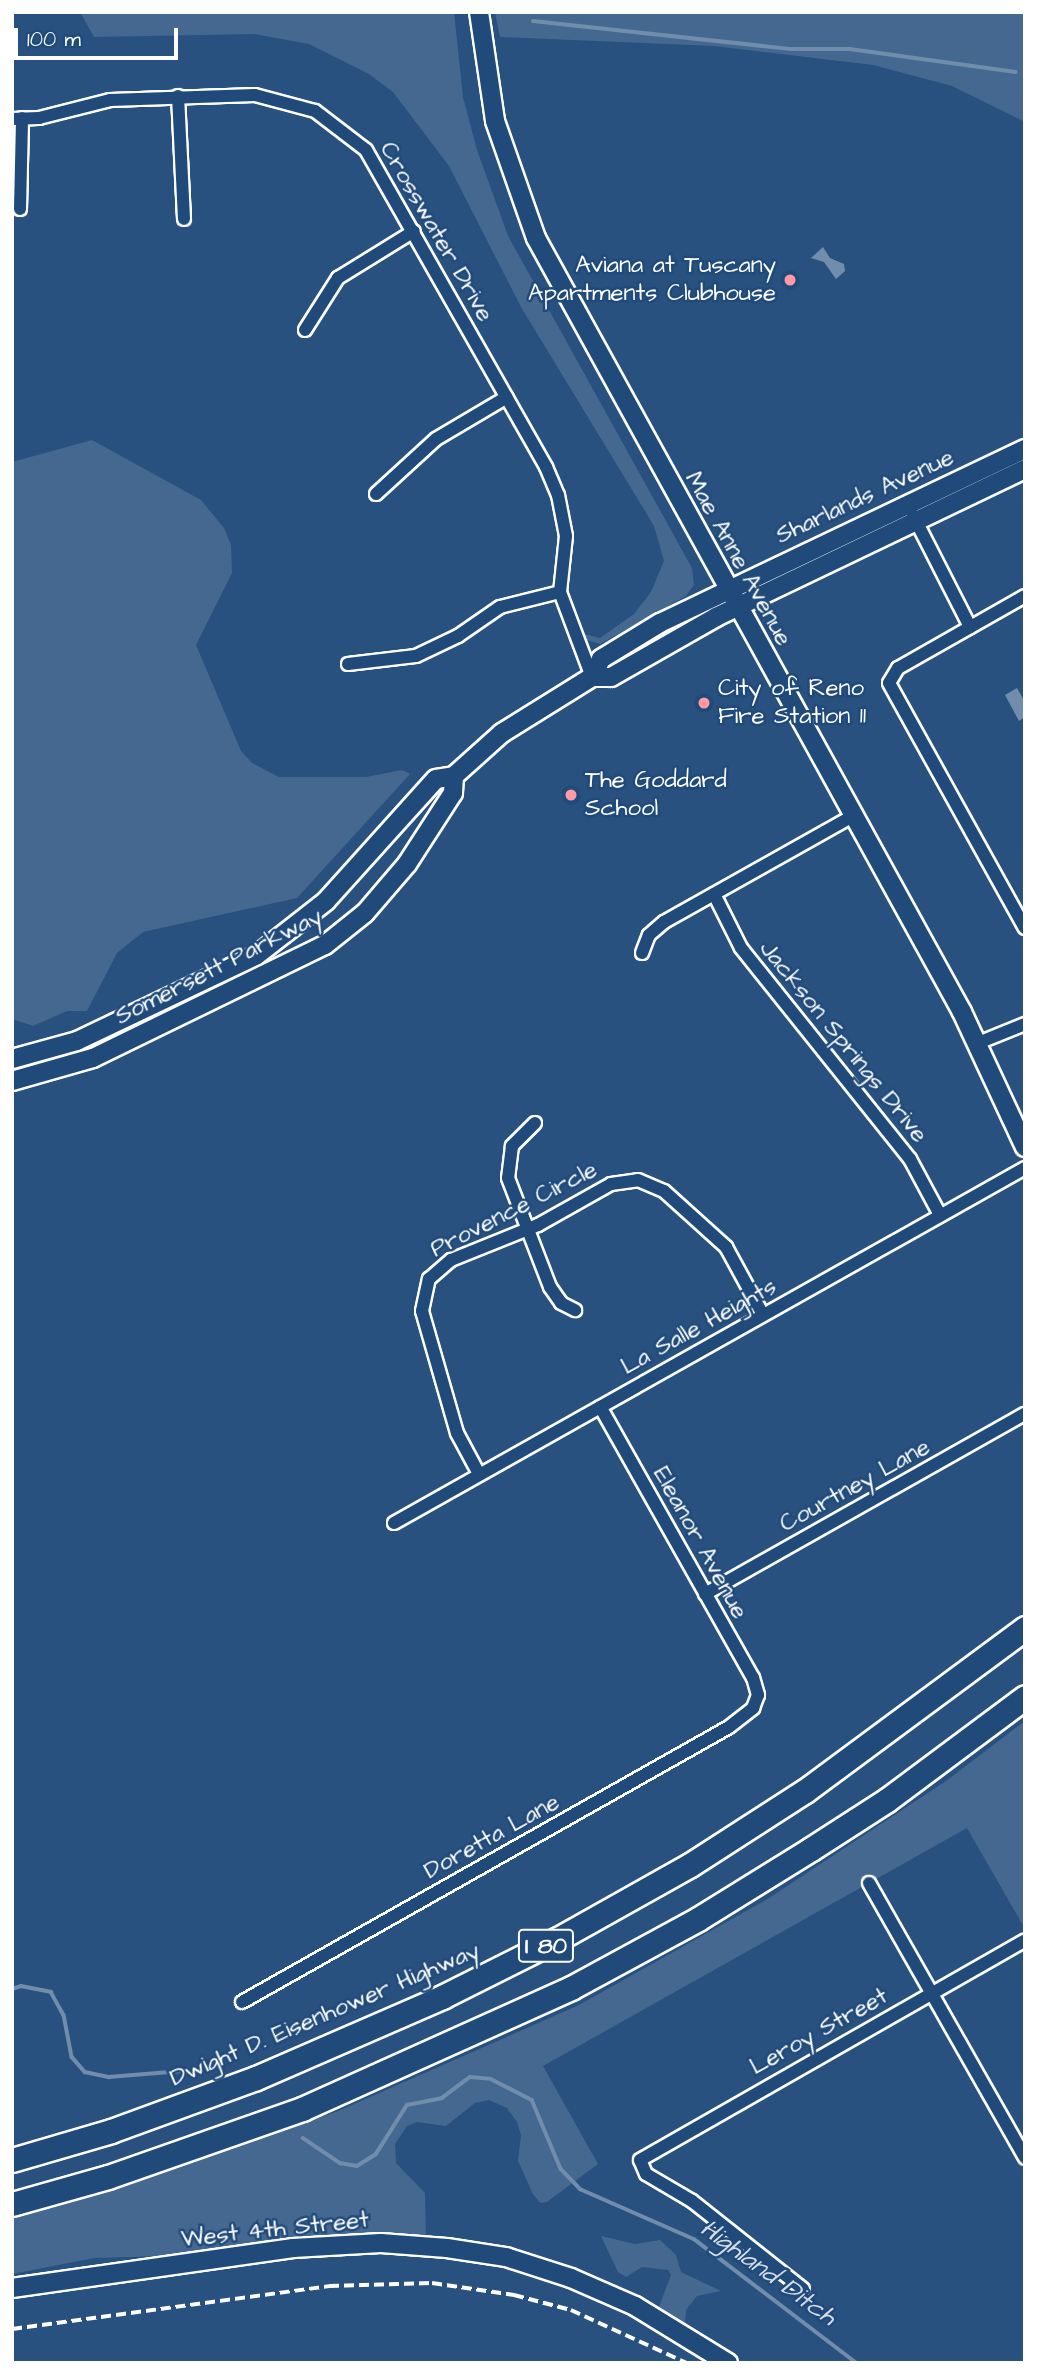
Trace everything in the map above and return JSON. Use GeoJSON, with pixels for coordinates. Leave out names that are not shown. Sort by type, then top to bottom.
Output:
{"type":"FeatureCollection","features":[{"type":"Feature","properties":{"kind":"highway","name":"Dwight D. Eisenhower Highway"},"geometry":{"type":"LineString","coordinates":[[12,2160],[111,2132],[256,2078],[401,2016],[558,1939],[690,1864],[805,1791],[1025,1628]]}},
{"type":"Feature","properties":{"kind":"highway","name":"I 80"},"geometry":{"type":"LineString","coordinates":[[12,2204],[108,2177],[302,2109],[571,1988],[698,1919],[811,1849],[898,1791],[1025,1697]]}},
{"type":"Feature","properties":{"kind":"main road","name":"Mae Anne Avenue"},"geometry":{"type":"LineString","coordinates":[[479,12],[495,121],[525,212],[736,607],[978,1043],[1025,1147]]}},
{"type":"Feature","properties":{"kind":"main road","name":"Sharlands Avenue"},"geometry":{"type":"LineString","coordinates":[[727,590],[1025,449]]}},
{"type":"Feature","properties":{"kind":"main road","name":"Sharlands Avenue"},"geometry":{"type":"LineString","coordinates":[[736,607],[1025,469]]}},
{"type":"Feature","properties":{"kind":"main road","name":"Somersett Parkway"},"geometry":{"type":"LineString","coordinates":[[12,1059],[87,1037],[257,955],[326,901],[436,779],[454,776],[502,733],[592,677],[607,654],[727,590]]}},
{"type":"Feature","properties":{"kind":"main road","name":"Somersett Parkway"},"geometry":{"type":"LineString","coordinates":[[592,677],[611,677],[736,607]]}},
{"type":"Feature","properties":{"kind":"main road","name":"Somersett Parkway"},"geometry":{"type":"LineString","coordinates":[[12,1081],[93,1058],[325,945],[365,913],[393,882],[453,793],[454,776]]}},
{"type":"Feature","properties":{"kind":"main road","name":"West 4th Street"},"geometry":{"type":"LineString","coordinates":[[12,2288],[293,2248],[381,2243],[447,2248],[506,2258],[571,2277],[635,2306],[728,2363]]}},
{"type":"Feature","properties":{"kind":"street","name":"Crosswater Drive"},"geometry":{"type":"LineString","coordinates":[[17,119],[110,100],[178,96],[273,97],[334,122],[366,150],[508,397],[558,495],[566,536],[560,592],[592,677]]}},
{"type":"Feature","properties":{"kind":"street"},"geometry":{"type":"LineString","coordinates":[[178,96],[184,219]]}},
{"type":"Feature","properties":{"kind":"street"},"geometry":{"type":"LineString","coordinates":[[17,119],[20,209]]}},
{"type":"Feature","properties":{"kind":"street"},"geometry":{"type":"LineString","coordinates":[[305,330],[338,278],[414,231]]}},
{"type":"Feature","properties":{"kind":"street"},"geometry":{"type":"LineString","coordinates":[[376,494],[436,439],[508,397]]}},
{"type":"Feature","properties":{"kind":"street"},"geometry":{"type":"LineString","coordinates":[[909,504],[915,521],[970,627]]}},
{"type":"Feature","properties":{"kind":"street"},"geometry":{"type":"LineString","coordinates":[[348,664],[416,656],[458,636],[500,607],[560,592]]}},
{"type":"Feature","properties":{"kind":"street"},"geometry":{"type":"LineString","coordinates":[[1025,596],[891,674],[892,693],[1025,928]]}},
{"type":"Feature","properties":{"kind":"street"},"geometry":{"type":"LineString","coordinates":[[642,953],[655,928],[853,816]]}},
{"type":"Feature","properties":{"kind":"street","name":"Jackson Springs Drive"},"geometry":{"type":"LineString","coordinates":[[714,894],[741,948],[910,1159],[940,1215]]}},
{"type":"Feature","properties":{"kind":"street"},"geometry":{"type":"LineString","coordinates":[[978,1043],[1025,1024]]}},
{"type":"Feature","properties":{"kind":"street"},"geometry":{"type":"LineString","coordinates":[[535,1123],[512,1146],[506,1172],[555,1296],[575,1310]]}},
{"type":"Feature","properties":{"kind":"street","name":"La Salle Heights"},"geometry":{"type":"LineString","coordinates":[[394,1522],[1025,1168]]}},
{"type":"Feature","properties":{"kind":"street","name":"Provence Circle"},"geometry":{"type":"LineString","coordinates":[[479,1474],[450,1412],[421,1300],[429,1279],[443,1265],[527,1230],[619,1181],[648,1182],[726,1247],[764,1315]]}},
{"type":"Feature","properties":{"kind":"street","name":"Eleanor Avenue"},"geometry":{"type":"LineString","coordinates":[[600,1407],[753,1678],[757,1702]]}},
{"type":"Feature","properties":{"kind":"street","name":"Courtney Lane"},"geometry":{"type":"LineString","coordinates":[[705,1594],[1025,1414]]}},
{"type":"Feature","properties":{"kind":"street","name":"Doretta Lane"},"geometry":{"type":"LineString","coordinates":[[242,2002],[729,1727],[757,1702]]}},
{"type":"Feature","properties":{"kind":"street"},"geometry":{"type":"LineString","coordinates":[[869,1883],[1025,2158]]}},
{"type":"Feature","properties":{"kind":"street","name":"Leroy Street"},"geometry":{"type":"LineString","coordinates":[[803,2289],[639,2164],[652,2149],[1025,1940]]}},
{"type":"Feature","properties":{"kind":"shaded area"},"geometry":{"type":"Polygon","coordinates":[[[80,12],[454,12],[463,97],[477,150],[508,236],[692,568],[694,585],[686,596],[600,644],[587,640],[584,634],[600,638],[634,614],[651,592],[664,561],[654,526],[521,307],[449,166],[393,92],[369,74],[309,44],[254,34],[94,37],[80,12]]]}},
{"type":"Feature","properties":{"kind":"shaded area"},"geometry":{"type":"Polygon","coordinates":[[[495,12],[1025,12],[1025,122],[952,86],[873,65],[714,46],[500,37],[495,12]]]}},
{"type":"Feature","properties":{"kind":"shaded area"},"geometry":{"type":"Polygon","coordinates":[[[823,247],[830,258],[844,264],[845,271],[836,279],[824,262],[811,258],[823,247]]]}},
{"type":"Feature","properties":{"kind":"shaded area"},"geometry":{"type":"Polygon","coordinates":[[[92,440],[201,500],[224,528],[231,545],[232,573],[196,645],[241,751],[252,763],[279,777],[366,777],[402,770],[410,774],[297,898],[143,932],[117,953],[87,1011],[67,1011],[33,1026],[12,1019],[12,462],[92,440]]]}},
{"type":"Feature","properties":{"kind":"shaded area"},"geometry":{"type":"Polygon","coordinates":[[[1017,688],[1025,702],[1025,717],[1019,721],[1005,695],[1017,688]]]}},
{"type":"Feature","properties":{"kind":"shaded area"},"geometry":{"type":"Polygon","coordinates":[[[1025,1721],[1025,1929],[967,1828],[543,2066],[598,2164],[547,2202],[540,2203],[533,2194],[518,2161],[521,2135],[517,2122],[507,2108],[489,2100],[475,2103],[446,2126],[417,2122],[407,2126],[395,2144],[396,2163],[425,2193],[426,2237],[326,2237],[165,2256],[94,2258],[12,2274],[12,2218],[336,2112],[579,2005],[766,1900],[946,1781],[1025,1721]]]}},
{"type":"Feature","properties":{"kind":"shaded area"},"geometry":{"type":"Polygon","coordinates":[[[601,2236],[635,2244],[660,2240],[676,2255],[681,2272],[721,2291],[697,2296],[686,2310],[685,2323],[659,2307],[671,2275],[668,2270],[642,2267],[626,2277],[618,2272],[601,2236]]]}},
{"type":"Feature","properties":{"kind":"waterway"},"geometry":{"type":"LineString","coordinates":[[533,21],[791,49],[850,49],[1015,72]]}},
{"type":"Feature","properties":{"kind":"waterway","name":"Highland Ditch"},"geometry":{"type":"LineString","coordinates":[[12,1989],[21,1986],[51,1992],[64,2015],[72,2057],[85,2072],[109,2077],[182,2071]]}},
{"type":"Feature","properties":{"kind":"waterway","name":"Highland Ditch"},"geometry":{"type":"LineString","coordinates":[[303,2138],[340,2163],[357,2166],[376,2154],[407,2105],[442,2098],[470,2077],[491,2079],[532,2100],[561,2169],[580,2189],[694,2239],[857,2363]]}},
{"type":"Feature","properties":{"kind":"railway"},"geometry":{"type":"LineString","coordinates":[[12,2329],[329,2286],[432,2283],[514,2295],[571,2310],[687,2363]]}},
{"type":"Feature","properties":{"kind":"place","name":"Aviana at Tuscany Apartments Clubhouse"},"geometry":{"type":"Point","coordinates":[790,280]}},
{"type":"Feature","properties":{"kind":"place","name":"City of Reno Fire Station 11"},"geometry":{"type":"Point","coordinates":[704,703]}},
{"type":"Feature","properties":{"kind":"place","name":"The Goddard School"},"geometry":{"type":"Point","coordinates":[571,795]}}]}
